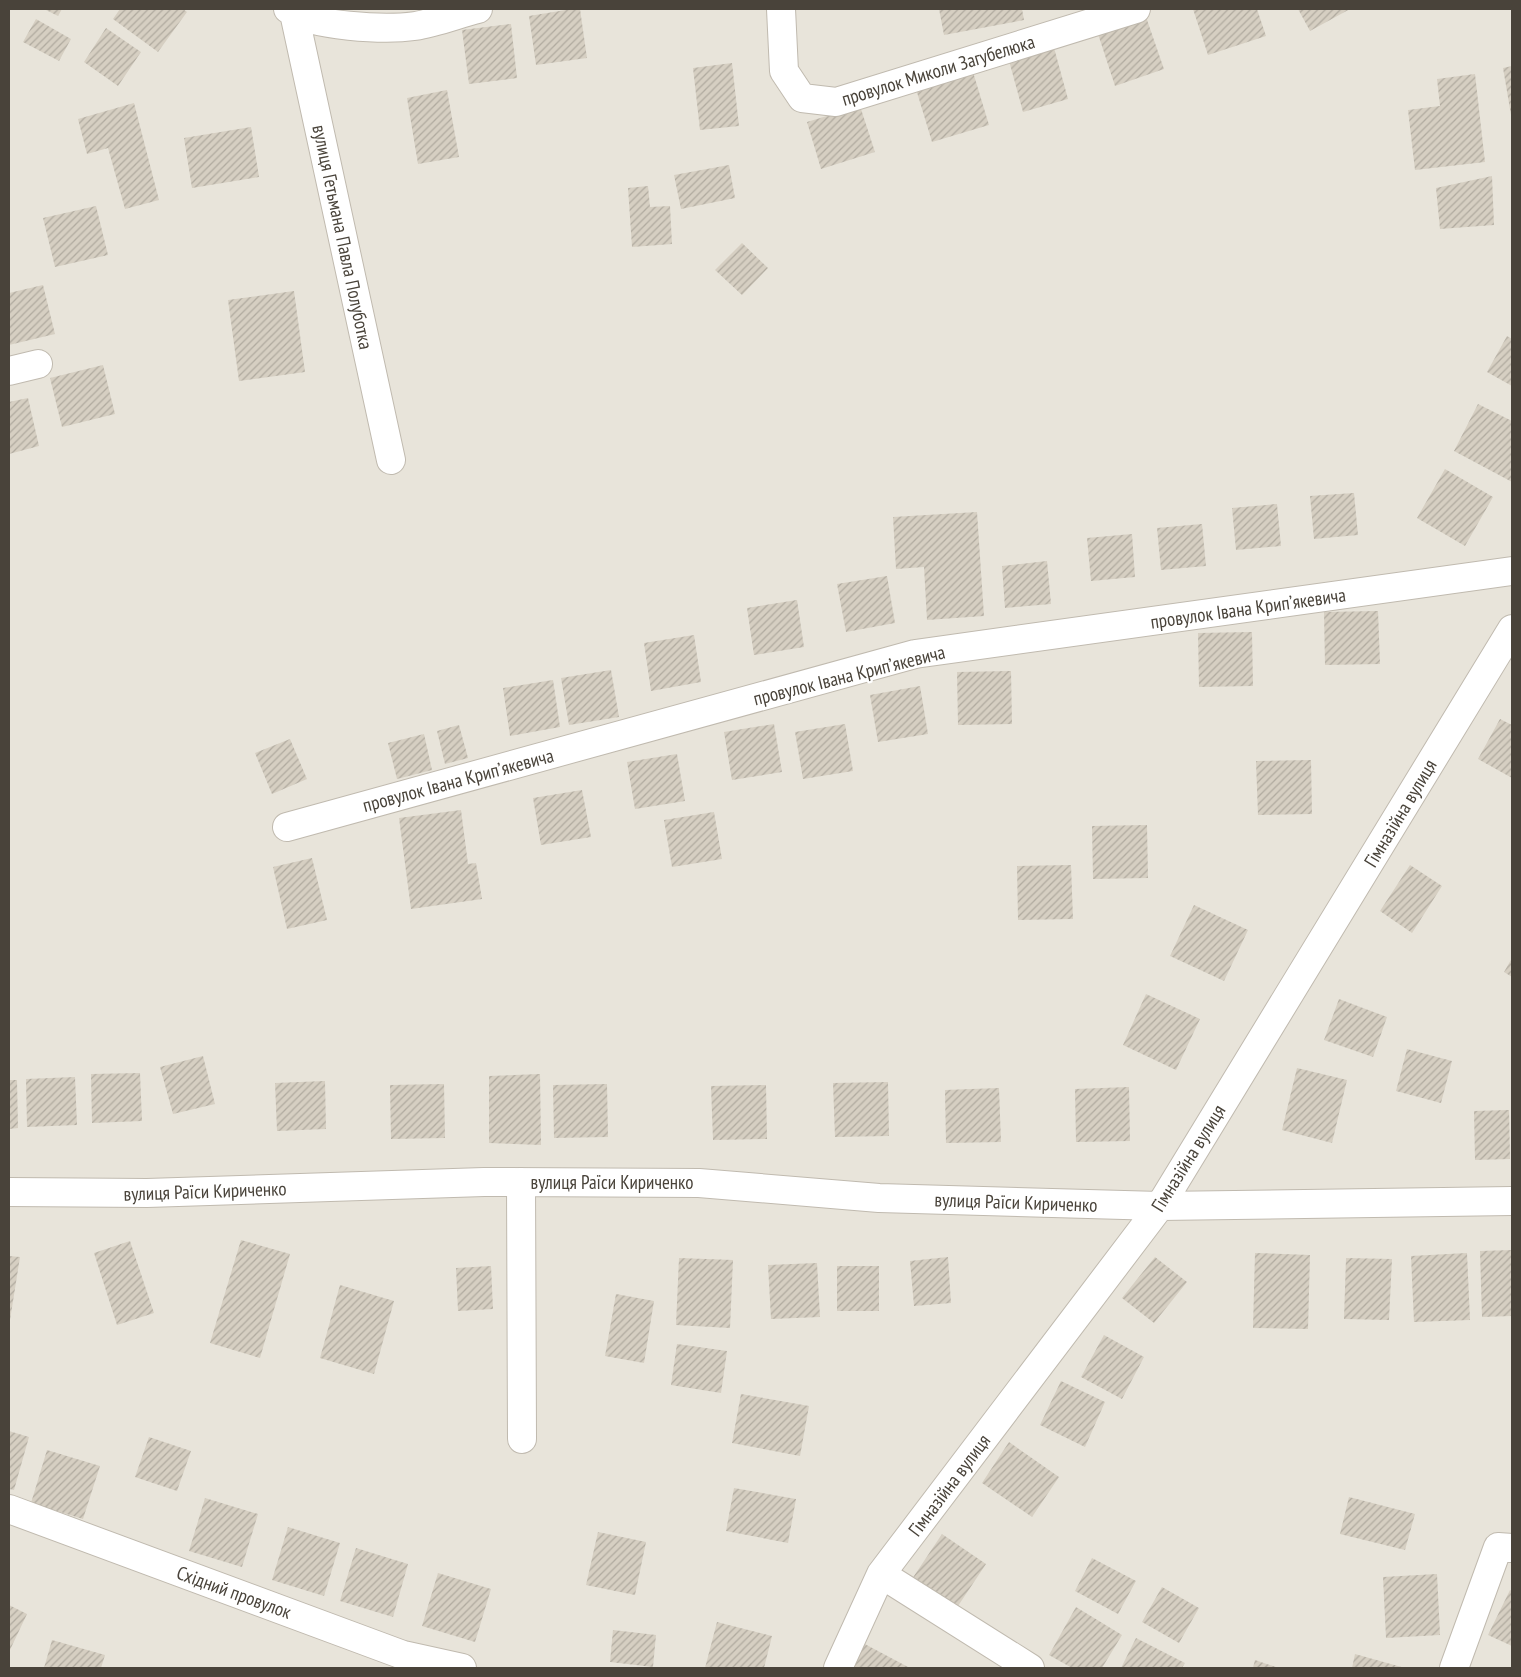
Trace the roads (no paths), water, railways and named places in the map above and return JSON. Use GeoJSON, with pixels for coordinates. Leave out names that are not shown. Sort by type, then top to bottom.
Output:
{"type":"FeatureCollection","features":[{"type":"Feature","properties":{"kind":"street","name":"вулиця Гетьмана Павла Полуботка"},"geometry":{"type":"LineString","coordinates":[[291,11],[337,26],[415,26],[478,9]]}},
{"type":"Feature","properties":{"kind":"street","name":"провулок Миколи Загубелюка"},"geometry":{"type":"LineString","coordinates":[[781,9],[784,71],[802,98],[836,102],[1136,9]]}},
{"type":"Feature","properties":{"kind":"street","name":"вулиця Гетьмана Павла Полуботка"},"geometry":{"type":"LineString","coordinates":[[291,11],[391,460]]}},
{"type":"Feature","properties":{"kind":"street"},"geometry":{"type":"LineString","coordinates":[[9,371],[38,364]]}},
{"type":"Feature","properties":{"kind":"street","name":"провулок Івана Крипʼякевича"},"geometry":{"type":"LineString","coordinates":[[287,827],[915,654],[1512,571]]}},
{"type":"Feature","properties":{"kind":"street","name":"Гімназійна вулиця"},"geometry":{"type":"LineString","coordinates":[[838,1668],[882,1574],[1160,1206],[1512,629]]}},
{"type":"Feature","properties":{"kind":"street","name":"вулиця Раїси Кириченко"},"geometry":{"type":"LineString","coordinates":[[521,1182],[522,1440]]}},
{"type":"Feature","properties":{"kind":"street","name":"вулиця Раїси Кириченко"},"geometry":{"type":"LineString","coordinates":[[9,1192],[147,1193],[521,1182],[699,1183],[879,1198],[1160,1206],[1512,1200]]}},
{"type":"Feature","properties":{"kind":"street","name":"Східний провулок"},"geometry":{"type":"LineString","coordinates":[[9,1509],[402,1655],[462,1668]]}},
{"type":"Feature","properties":{"kind":"street"},"geometry":{"type":"LineString","coordinates":[[1454,1668],[1498,1547],[1512,1548]]}},
{"type":"Feature","properties":{"kind":"street"},"geometry":{"type":"LineString","coordinates":[[882,1574],[1030,1668]]}}]}
